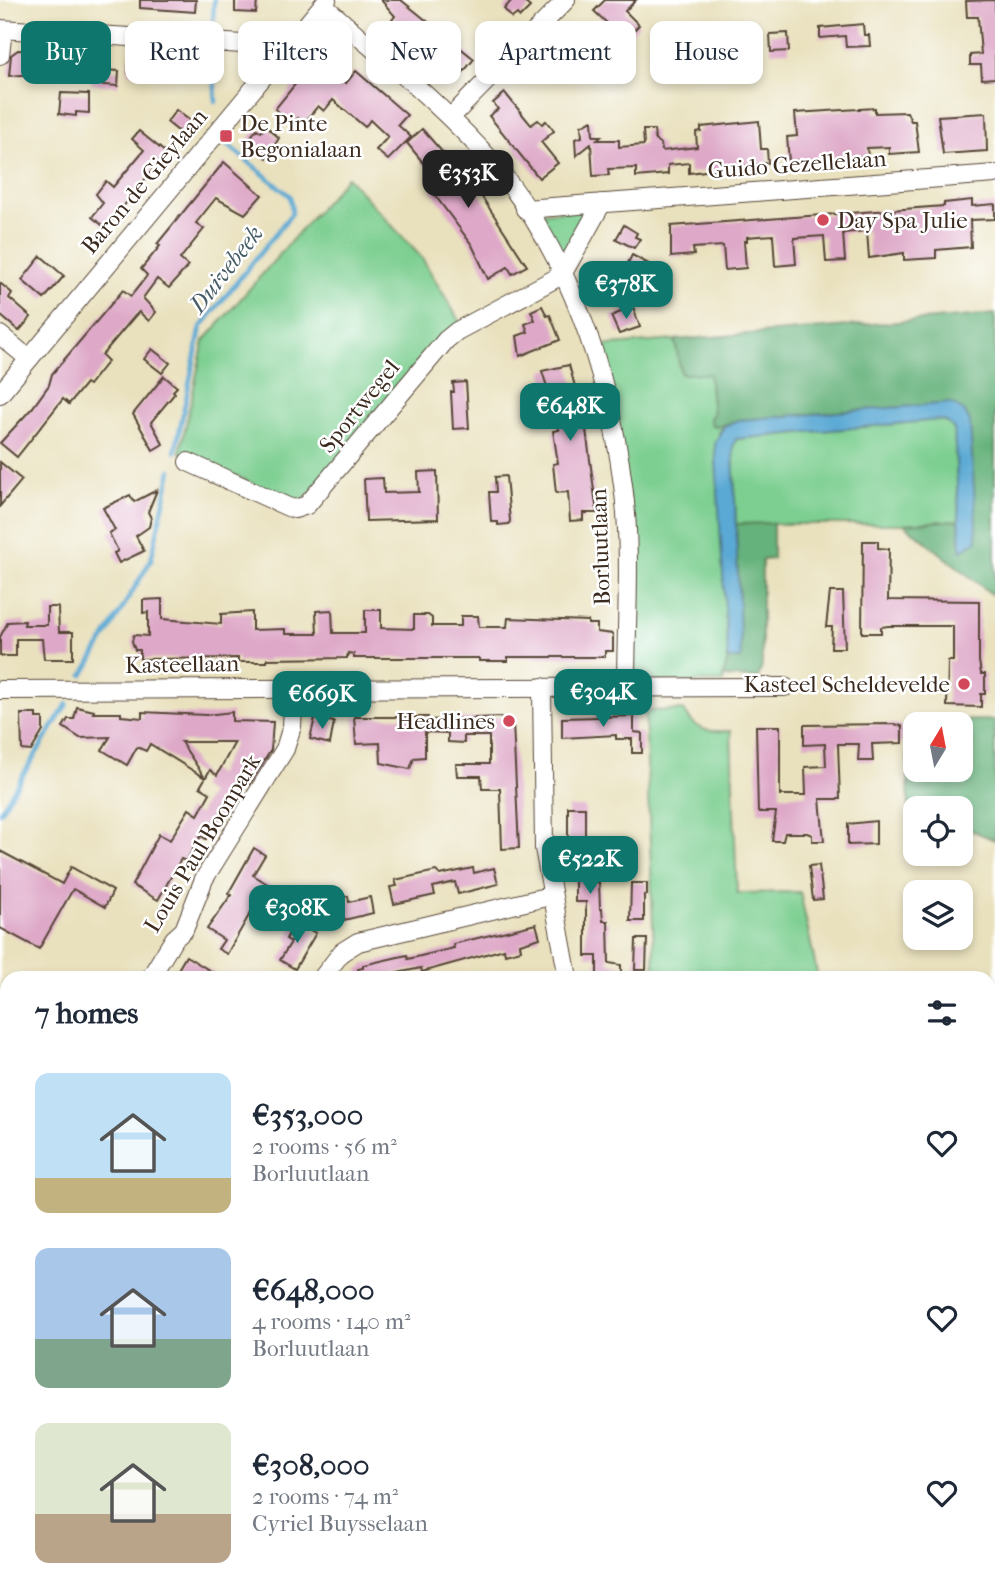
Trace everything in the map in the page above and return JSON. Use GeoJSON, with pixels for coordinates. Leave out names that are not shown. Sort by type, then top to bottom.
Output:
{"type":"FeatureCollection","features":[{"type":"Feature","properties":{"kind":"street"},"geometry":{"type":"LineString","coordinates":[[451,117],[566,0]]}},
{"type":"Feature","properties":{"kind":"street","name":"Borluutlaan"},"geometry":{"type":"LineString","coordinates":[[325,3],[451,117],[496,166],[525,209],[562,275],[587,332],[604,382],[620,462],[626,534],[626,687]]}},
{"type":"Feature","properties":{"kind":"street","name":"Baron de Gieylaan"},"geometry":{"type":"LineString","coordinates":[[310,21],[325,3]]}},
{"type":"Feature","properties":{"kind":"street"},"geometry":{"type":"LineString","coordinates":[[0,55],[2,29],[238,44]]}},
{"type":"Feature","properties":{"kind":"street","name":"Baron de Gieylaan"},"geometry":{"type":"LineString","coordinates":[[0,394],[257,84]]}},
{"type":"Feature","properties":{"kind":"street","name":"Guido Gezellelaan"},"geometry":{"type":"LineString","coordinates":[[525,209],[995,174]]}},
{"type":"Feature","properties":{"kind":"street"},"geometry":{"type":"LineString","coordinates":[[562,275],[602,203]]}},
{"type":"Feature","properties":{"kind":"street","name":"Sportwegel"},"geometry":{"type":"LineString","coordinates":[[188,462],[288,507],[301,509],[314,499],[446,340],[457,331],[562,275]]}},
{"type":"Feature","properties":{"kind":"street"},"geometry":{"type":"LineString","coordinates":[[0,335],[29,359]]}},
{"type":"Feature","properties":{"kind":"street"},"geometry":{"type":"LineString","coordinates":[[542,687],[544,848],[550,896],[566,971]]}},
{"type":"Feature","properties":{"kind":"street","name":"Kasteellaan"},"geometry":{"type":"LineString","coordinates":[[0,690],[785,687]]}},
{"type":"Feature","properties":{"kind":"street","name":"Louis Paul Boonpark"},"geometry":{"type":"LineString","coordinates":[[154,971],[174,939],[184,930],[204,879],[285,749],[292,726],[294,688]]}},
{"type":"Feature","properties":{"kind":"street"},"geometry":{"type":"LineString","coordinates":[[327,971],[342,952],[358,942],[550,896]]}},
{"type":"Feature","properties":{"kind":"green space"},"geometry":{"type":"Polygon","coordinates":[[[347,177],[422,258],[460,322],[300,504],[180,452],[204,341],[347,177]]]}},
{"type":"Feature","properties":{"kind":"green space"},"geometry":{"type":"Polygon","coordinates":[[[587,209],[591,216],[569,253],[559,257],[541,222],[541,213],[587,209]]]}},
{"type":"Feature","properties":{"kind":"green space"},"geometry":{"type":"Polygon","coordinates":[[[995,314],[995,597],[904,524],[959,520],[961,551],[977,540],[950,403],[738,420],[717,427],[711,424],[710,418],[713,414],[709,374],[681,374],[675,340],[995,314]]]}},
{"type":"Feature","properties":{"kind":"green space"},"geometry":{"type":"Polygon","coordinates":[[[675,340],[681,374],[709,374],[713,414],[711,424],[724,426],[719,432],[728,659],[723,682],[643,682],[633,673],[632,518],[599,346],[675,340]]]}},
{"type":"Feature","properties":{"kind":"green space"},"geometry":{"type":"Polygon","coordinates":[[[938,420],[947,422],[954,429],[959,520],[904,524],[736,524],[733,446],[736,439],[938,420]]]}},
{"type":"Feature","properties":{"kind":"green space"},"geometry":{"type":"Polygon","coordinates":[[[773,523],[773,559],[762,560],[762,666],[758,678],[723,677],[728,659],[741,659],[736,524],[773,523]]]}},
{"type":"Feature","properties":{"kind":"green space"},"geometry":{"type":"Polygon","coordinates":[[[684,710],[698,727],[731,731],[737,893],[800,892],[817,971],[655,971],[645,711],[684,710]]]}},
{"type":"Feature","properties":{"kind":"green space"},"geometry":{"type":"Polygon","coordinates":[[[973,720],[995,720],[995,840],[973,831],[973,796],[909,796],[908,782],[973,782],[973,720]]]}},
{"type":"Feature","properties":{"kind":"water"},"geometry":{"type":"Polygon","coordinates":[[[950,403],[964,411],[970,422],[977,540],[961,551],[954,429],[947,422],[938,420],[736,439],[733,447],[741,659],[728,659],[715,443],[724,426],[738,420],[950,403]]]}},
{"type":"Feature","properties":{"kind":"building"},"geometry":{"type":"Polygon","coordinates":[[[140,0],[196,0],[195,12],[140,8],[140,0]]]}},
{"type":"Feature","properties":{"kind":"building"},"geometry":{"type":"Polygon","coordinates":[[[235,0],[257,0],[256,13],[235,12],[235,0]]]}},
{"type":"Feature","properties":{"kind":"building"},"geometry":{"type":"Polygon","coordinates":[[[381,0],[401,0],[427,21],[391,21],[395,16],[381,0]]]}},
{"type":"Feature","properties":{"kind":"building"},"geometry":{"type":"Polygon","coordinates":[[[512,0],[522,0],[530,7],[520,17],[517,14],[512,18],[504,9],[512,0]]]}},
{"type":"Feature","properties":{"kind":"building"},"geometry":{"type":"Polygon","coordinates":[[[605,0],[636,0],[625,11],[635,21],[605,21],[594,11],[605,0]]]}},
{"type":"Feature","properties":{"kind":"building"},"geometry":{"type":"Polygon","coordinates":[[[995,0],[995,78],[982,79],[981,65],[970,65],[970,55],[981,54],[978,17],[967,17],[966,1],[995,0]]]}},
{"type":"Feature","properties":{"kind":"building"},"geometry":{"type":"Polygon","coordinates":[[[863,24],[864,35],[869,35],[870,46],[846,47],[845,36],[820,38],[820,28],[863,24]]]}},
{"type":"Feature","properties":{"kind":"building"},"geometry":{"type":"Polygon","coordinates":[[[788,33],[789,51],[771,52],[770,34],[788,33]]]}},
{"type":"Feature","properties":{"kind":"building"},"geometry":{"type":"Polygon","coordinates":[[[461,48],[474,59],[461,75],[461,48]]]}},
{"type":"Feature","properties":{"kind":"building"},"geometry":{"type":"Polygon","coordinates":[[[21,50],[21,75],[9,76],[11,55],[21,50]]]}},
{"type":"Feature","properties":{"kind":"building"},"geometry":{"type":"Polygon","coordinates":[[[111,70],[119,71],[118,86],[91,84],[111,84],[111,70]]]}},
{"type":"Feature","properties":{"kind":"building"},"geometry":{"type":"Polygon","coordinates":[[[356,71],[366,80],[366,84],[371,84],[407,115],[398,125],[411,137],[388,160],[376,150],[388,137],[370,120],[365,127],[333,100],[324,111],[318,106],[304,123],[298,118],[294,123],[275,109],[295,84],[352,84],[352,76],[356,71]]]}},
{"type":"Feature","properties":{"kind":"building"},"geometry":{"type":"Polygon","coordinates":[[[61,93],[89,94],[89,113],[76,112],[76,116],[59,114],[61,93]]]}},
{"type":"Feature","properties":{"kind":"building"},"geometry":{"type":"Polygon","coordinates":[[[505,93],[531,125],[538,120],[542,124],[546,121],[554,131],[541,142],[558,163],[539,178],[489,116],[498,109],[493,103],[505,93]]]}},
{"type":"Feature","properties":{"kind":"building"},"geometry":{"type":"Polygon","coordinates":[[[875,108],[875,113],[907,112],[911,121],[915,121],[919,152],[889,154],[889,147],[867,148],[868,156],[789,161],[787,137],[797,136],[795,113],[875,108]]]}},
{"type":"Feature","properties":{"kind":"building"},"geometry":{"type":"Polygon","coordinates":[[[176,110],[193,123],[183,135],[167,122],[176,110]]]}},
{"type":"Feature","properties":{"kind":"building"},"geometry":{"type":"Polygon","coordinates":[[[986,113],[987,151],[943,154],[938,116],[986,113]]]}},
{"type":"Feature","properties":{"kind":"building"},"geometry":{"type":"Polygon","coordinates":[[[592,120],[593,136],[602,136],[597,140],[619,140],[619,147],[644,145],[643,130],[654,130],[655,140],[661,144],[662,151],[697,147],[696,132],[701,131],[701,127],[759,121],[761,149],[767,149],[768,163],[689,173],[689,163],[668,165],[668,174],[636,177],[636,168],[608,169],[609,175],[593,176],[591,144],[576,156],[575,139],[582,137],[581,126],[592,120]]]}},
{"type":"Feature","properties":{"kind":"building"},"geometry":{"type":"Polygon","coordinates":[[[266,126],[279,138],[267,158],[247,141],[257,129],[261,132],[266,126]]]}},
{"type":"Feature","properties":{"kind":"building"},"geometry":{"type":"Polygon","coordinates":[[[422,129],[482,197],[527,266],[512,274],[508,267],[488,279],[472,245],[431,190],[439,182],[407,143],[422,129]]]}},
{"type":"Feature","properties":{"kind":"building"},"geometry":{"type":"Polygon","coordinates":[[[139,131],[166,153],[106,228],[92,217],[103,203],[96,194],[106,181],[113,187],[144,150],[132,139],[139,131]]]}},
{"type":"Feature","properties":{"kind":"building"},"geometry":{"type":"Polygon","coordinates":[[[224,162],[262,195],[245,214],[216,198],[196,223],[204,229],[180,259],[188,266],[169,288],[157,279],[143,298],[156,312],[149,321],[139,312],[134,317],[102,355],[108,361],[89,385],[86,383],[69,404],[63,399],[17,457],[0,443],[33,407],[49,385],[52,374],[123,290],[131,296],[147,275],[141,269],[160,246],[157,244],[224,162]]]}},
{"type":"Feature","properties":{"kind":"building"},"geometry":{"type":"Polygon","coordinates":[[[972,200],[972,206],[995,204],[995,219],[970,220],[971,247],[936,250],[936,258],[904,260],[904,253],[869,258],[867,231],[843,233],[845,261],[826,262],[824,236],[794,238],[796,264],[775,266],[773,235],[747,237],[747,241],[744,241],[746,268],[725,270],[723,246],[693,248],[694,255],[671,257],[671,226],[944,206],[944,203],[972,200]]]}},
{"type":"Feature","properties":{"kind":"building"},"geometry":{"type":"Polygon","coordinates":[[[624,225],[637,233],[635,237],[640,239],[634,248],[616,239],[624,225]]]}},
{"type":"Feature","properties":{"kind":"building"},"geometry":{"type":"Polygon","coordinates":[[[632,255],[654,267],[646,281],[625,269],[632,255]]]}},
{"type":"Feature","properties":{"kind":"building"},"geometry":{"type":"Polygon","coordinates":[[[41,256],[64,276],[44,299],[22,280],[41,256]]]}},
{"type":"Feature","properties":{"kind":"building"},"geometry":{"type":"Polygon","coordinates":[[[611,270],[617,286],[601,292],[595,276],[611,270]]]}},
{"type":"Feature","properties":{"kind":"building"},"geometry":{"type":"Polygon","coordinates":[[[0,283],[12,293],[9,298],[31,317],[19,331],[0,315],[0,283]]]}},
{"type":"Feature","properties":{"kind":"building"},"geometry":{"type":"Polygon","coordinates":[[[542,306],[547,316],[550,315],[560,340],[520,356],[517,336],[528,332],[525,324],[535,320],[531,311],[542,306]]]}},
{"type":"Feature","properties":{"kind":"building"},"geometry":{"type":"Polygon","coordinates":[[[633,307],[640,327],[619,334],[611,316],[633,307]]]}},
{"type":"Feature","properties":{"kind":"building"},"geometry":{"type":"Polygon","coordinates":[[[152,349],[170,363],[162,373],[144,359],[152,349]]]}},
{"type":"Feature","properties":{"kind":"building"},"geometry":{"type":"Polygon","coordinates":[[[569,365],[585,422],[597,513],[583,513],[583,520],[570,521],[568,492],[556,493],[553,464],[558,463],[553,431],[559,430],[552,404],[544,406],[541,396],[549,393],[542,371],[569,365]]]}},
{"type":"Feature","properties":{"kind":"building"},"geometry":{"type":"Polygon","coordinates":[[[164,376],[177,387],[151,422],[163,444],[153,450],[133,414],[164,376]]]}},
{"type":"Feature","properties":{"kind":"building"},"geometry":{"type":"Polygon","coordinates":[[[466,382],[469,428],[453,429],[453,383],[466,382]]]}},
{"type":"Feature","properties":{"kind":"building"},"geometry":{"type":"Polygon","coordinates":[[[0,462],[22,480],[0,506],[0,462]]]}},
{"type":"Feature","properties":{"kind":"building"},"geometry":{"type":"Polygon","coordinates":[[[437,471],[438,519],[366,521],[364,479],[383,478],[384,493],[419,492],[418,472],[437,471]]]}},
{"type":"Feature","properties":{"kind":"building"},"geometry":{"type":"Polygon","coordinates":[[[506,476],[510,521],[509,524],[498,525],[498,522],[491,522],[489,492],[496,492],[495,477],[506,476]]]}},
{"type":"Feature","properties":{"kind":"building"},"geometry":{"type":"Polygon","coordinates":[[[157,490],[148,512],[151,518],[149,527],[136,536],[144,551],[119,563],[114,553],[118,551],[109,533],[115,530],[103,508],[130,495],[134,502],[157,490]]]}},
{"type":"Feature","properties":{"kind":"building"},"geometry":{"type":"Polygon","coordinates":[[[863,541],[878,541],[878,548],[889,549],[888,600],[979,601],[979,661],[981,674],[985,674],[985,694],[981,694],[981,707],[947,706],[948,661],[953,661],[953,626],[888,626],[881,627],[881,633],[862,633],[863,541]]]}},
{"type":"Feature","properties":{"kind":"building"},"geometry":{"type":"Polygon","coordinates":[[[830,592],[843,592],[845,648],[831,648],[832,627],[826,627],[830,592]]]}},
{"type":"Feature","properties":{"kind":"building"},"geometry":{"type":"Polygon","coordinates":[[[162,599],[162,619],[221,624],[221,614],[252,612],[252,630],[285,629],[285,634],[317,634],[316,611],[332,610],[333,633],[365,633],[365,610],[381,610],[381,628],[414,629],[414,615],[428,615],[432,618],[432,626],[461,626],[461,616],[478,616],[479,627],[507,627],[508,618],[588,621],[588,624],[597,624],[597,632],[613,634],[613,651],[605,651],[605,657],[508,657],[508,661],[479,661],[479,658],[354,658],[354,654],[348,653],[347,658],[267,659],[267,662],[238,662],[238,658],[140,659],[140,650],[135,650],[132,641],[134,635],[148,636],[148,612],[143,613],[143,600],[162,599]]]}},
{"type":"Feature","properties":{"kind":"building"},"geometry":{"type":"Polygon","coordinates":[[[47,607],[58,607],[59,632],[73,632],[73,659],[44,659],[42,639],[16,639],[16,656],[0,656],[0,637],[8,622],[25,621],[24,625],[47,625],[47,607]]]}},
{"type":"Feature","properties":{"kind":"building"},"geometry":{"type":"Polygon","coordinates":[[[77,707],[94,711],[93,713],[121,713],[121,716],[142,718],[142,712],[206,715],[232,712],[232,721],[273,722],[271,750],[249,785],[240,780],[206,839],[201,836],[186,861],[181,859],[158,900],[132,885],[159,834],[170,840],[189,809],[198,815],[210,793],[200,787],[210,770],[217,775],[235,742],[181,742],[205,778],[150,744],[146,751],[137,747],[127,765],[102,750],[110,737],[80,738],[63,727],[68,719],[74,719],[77,707]]]}},
{"type":"Feature","properties":{"kind":"building"},"geometry":{"type":"Polygon","coordinates":[[[21,714],[36,714],[36,718],[43,718],[43,731],[31,751],[22,750],[21,714]]]}},
{"type":"Feature","properties":{"kind":"building"},"geometry":{"type":"Polygon","coordinates":[[[634,716],[634,732],[642,733],[642,753],[632,753],[632,739],[616,739],[616,735],[562,738],[562,718],[634,716]]]}},
{"type":"Feature","properties":{"kind":"building"},"geometry":{"type":"Polygon","coordinates":[[[354,717],[428,717],[428,720],[500,717],[513,723],[519,848],[502,849],[500,789],[482,789],[481,776],[457,776],[456,764],[489,764],[489,736],[464,736],[464,743],[448,742],[448,733],[425,732],[425,757],[414,758],[410,769],[381,763],[380,743],[356,744],[354,717]]]}},
{"type":"Feature","properties":{"kind":"building"},"geometry":{"type":"Polygon","coordinates":[[[315,718],[334,722],[330,744],[310,739],[315,718]]]}},
{"type":"Feature","properties":{"kind":"building"},"geometry":{"type":"Polygon","coordinates":[[[804,725],[902,726],[902,743],[872,744],[873,761],[858,761],[859,744],[838,744],[840,799],[820,799],[824,841],[812,841],[812,835],[807,833],[785,833],[783,841],[772,841],[776,812],[758,812],[756,726],[780,726],[780,795],[806,795],[805,767],[826,766],[825,744],[804,745],[804,725]]]}},
{"type":"Feature","properties":{"kind":"building"},"geometry":{"type":"Polygon","coordinates":[[[568,807],[585,807],[585,846],[592,846],[593,882],[599,882],[600,909],[603,921],[608,921],[609,963],[621,965],[621,971],[597,971],[597,956],[586,956],[586,902],[575,902],[575,855],[569,855],[568,807]]]}},
{"type":"Feature","properties":{"kind":"building"},"geometry":{"type":"Polygon","coordinates":[[[876,821],[876,844],[848,845],[848,824],[876,821]]]}},
{"type":"Feature","properties":{"kind":"building"},"geometry":{"type":"Polygon","coordinates":[[[254,848],[265,855],[253,875],[271,886],[264,898],[260,896],[227,954],[218,949],[224,940],[207,929],[231,895],[228,894],[254,848]]]}},
{"type":"Feature","properties":{"kind":"building"},"geometry":{"type":"Polygon","coordinates":[[[0,851],[62,884],[71,867],[113,891],[105,907],[73,889],[39,949],[0,928],[0,851]]]}},
{"type":"Feature","properties":{"kind":"building"},"geometry":{"type":"Polygon","coordinates":[[[819,865],[823,899],[813,900],[809,866],[819,865]]]}},
{"type":"Feature","properties":{"kind":"building"},"geometry":{"type":"Polygon","coordinates":[[[473,868],[474,873],[494,868],[498,884],[458,894],[455,882],[433,887],[435,895],[394,904],[390,887],[397,886],[395,880],[436,871],[440,875],[473,868]]]}},
{"type":"Feature","properties":{"kind":"building"},"geometry":{"type":"Polygon","coordinates":[[[631,883],[647,883],[644,921],[630,921],[631,883]]]}},
{"type":"Feature","properties":{"kind":"building"},"geometry":{"type":"Polygon","coordinates":[[[318,894],[324,901],[348,896],[349,902],[370,897],[373,913],[328,924],[309,901],[318,894]]]}},
{"type":"Feature","properties":{"kind":"building"},"geometry":{"type":"Polygon","coordinates":[[[296,922],[316,933],[295,969],[280,960],[291,942],[286,939],[296,922]]]}},
{"type":"Feature","properties":{"kind":"building"},"geometry":{"type":"Polygon","coordinates":[[[536,924],[540,938],[520,944],[521,950],[505,954],[504,949],[426,971],[421,968],[407,971],[358,971],[363,965],[407,955],[408,959],[454,948],[453,944],[536,924]]]}},
{"type":"Feature","properties":{"kind":"building"},"geometry":{"type":"Polygon","coordinates":[[[636,939],[647,939],[646,970],[635,970],[636,939]]]}},
{"type":"Feature","properties":{"kind":"building"},"geometry":{"type":"Polygon","coordinates":[[[186,956],[211,971],[177,971],[186,956]]]}},
{"type":"Feature","properties":{"kind":"waterway","name":"Duivebeek"},"geometry":{"type":"LineString","coordinates":[[213,21],[214,0]]}},
{"type":"Feature","properties":{"kind":"waterway","name":"Duivebeek"},"geometry":{"type":"LineString","coordinates":[[215,84],[216,102]]}},
{"type":"Feature","properties":{"kind":"waterway","name":"Duivebeek"},"geometry":{"type":"LineString","coordinates":[[175,452],[201,327],[292,213],[290,196],[223,141]]}},
{"type":"Feature","properties":{"kind":"waterway","name":"Duivebeek"},"geometry":{"type":"LineString","coordinates":[[83,675],[151,560],[171,470]]}},
{"type":"Feature","properties":{"kind":"waterway","name":"Duivebeek"},"geometry":{"type":"LineString","coordinates":[[0,812],[67,704]]}},
{"type":"Feature","properties":{"kind":"place","name":"De Pinte Begonialaan"},"geometry":{"type":"Point","coordinates":[226,136]}},
{"type":"Feature","properties":{"kind":"place","name":"Day Spa Julie"},"geometry":{"type":"Point","coordinates":[823,220]}},
{"type":"Feature","properties":{"kind":"place","name":"Kasteel Scheldevelde"},"geometry":{"type":"Point","coordinates":[964,684]}},
{"type":"Feature","properties":{"kind":"place","name":"Headlines"},"geometry":{"type":"Point","coordinates":[509,721]}}]}
